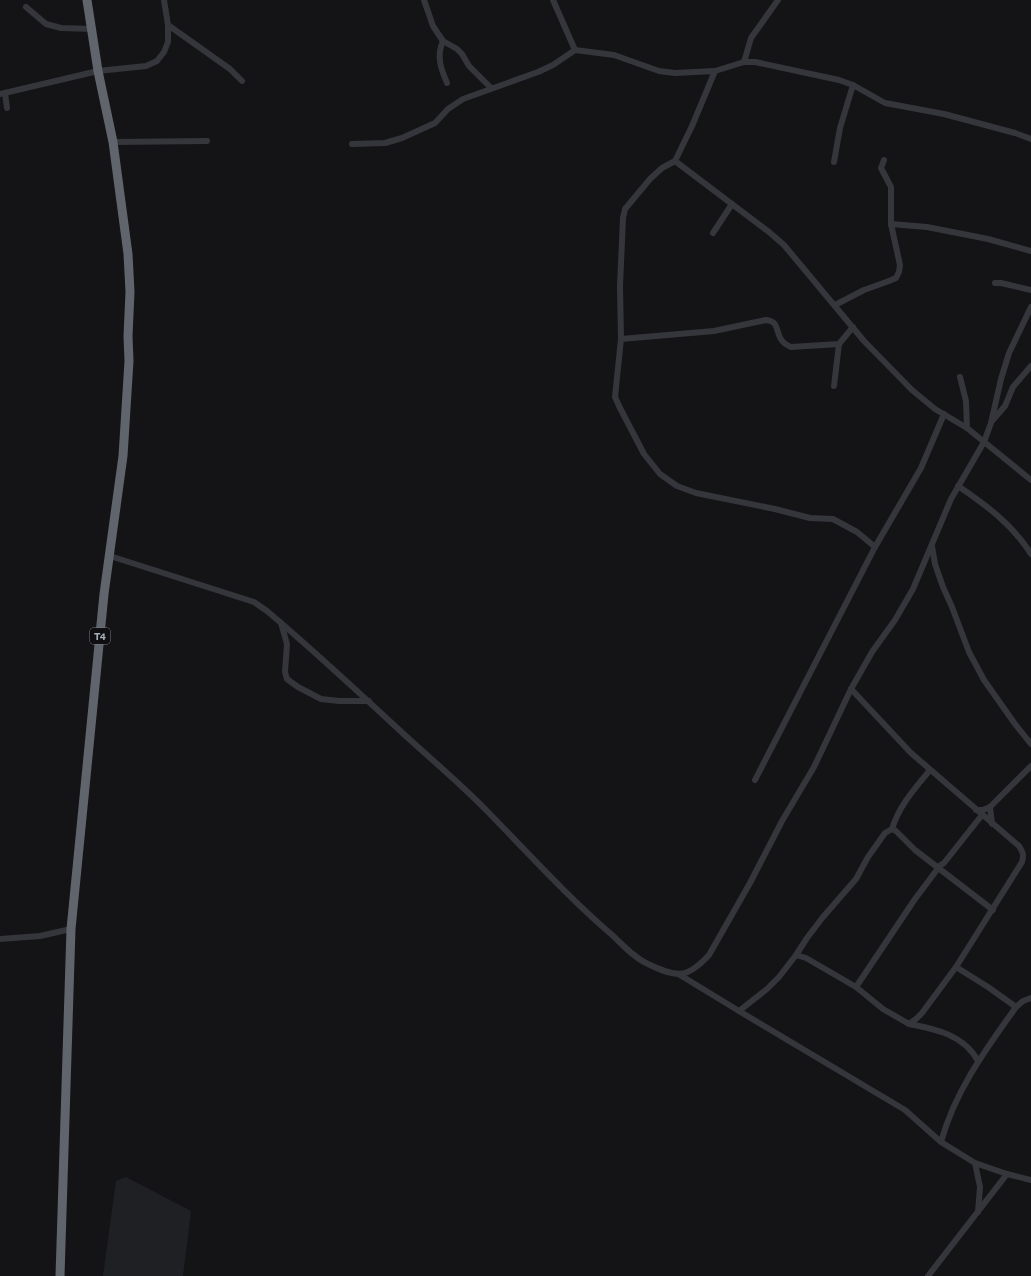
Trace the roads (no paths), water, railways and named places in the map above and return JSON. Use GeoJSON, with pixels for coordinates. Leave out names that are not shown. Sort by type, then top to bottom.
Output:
{"type":"FeatureCollection","features":[{"type":"Feature","properties":{"kind":"highway","name":"T4"},"geometry":{"type":"LineString","coordinates":[[60,1276],[71,929],[104,594],[123,456],[129,361],[128,336],[130,292],[128,254],[113,142],[98,71],[88,0]]}},
{"type":"Feature","properties":{"kind":"street"},"geometry":{"type":"LineString","coordinates":[[7,108],[3,93],[98,71],[146,66],[157,61],[164,52],[168,42],[168,24],[164,0]]}},
{"type":"Feature","properties":{"kind":"street"},"geometry":{"type":"LineString","coordinates":[[424,0],[433,26],[443,41],[462,54],[469,66],[491,88]]}},
{"type":"Feature","properties":{"kind":"street"},"geometry":{"type":"LineString","coordinates":[[553,0],[575,50]]}},
{"type":"Feature","properties":{"kind":"street"},"geometry":{"type":"LineString","coordinates":[[744,62],[751,38],[778,0]]}},
{"type":"Feature","properties":{"kind":"street"},"geometry":{"type":"LineString","coordinates":[[26,7],[46,24],[61,28],[93,29]]}},
{"type":"Feature","properties":{"kind":"street"},"geometry":{"type":"LineString","coordinates":[[168,24],[230,69],[242,80]]}},
{"type":"Feature","properties":{"kind":"street"},"geometry":{"type":"LineString","coordinates":[[443,41],[440,48],[439,57],[441,68],[447,83]]}},
{"type":"Feature","properties":{"kind":"street"},"geometry":{"type":"LineString","coordinates":[[352,144],[385,143],[402,138],[435,123],[448,109],[459,102],[491,88],[538,72],[553,65],[575,50],[614,55],[659,71],[675,73],[715,71],[744,62],[755,62],[839,80],[853,85],[885,103],[944,114],[1016,133],[1031,139]]}},
{"type":"Feature","properties":{"kind":"street"},"geometry":{"type":"LineString","coordinates":[[715,71],[692,126],[675,161],[662,168],[650,179],[625,209],[623,218],[620,286],[621,339],[615,397],[644,454],[660,474],[677,486],[696,493],[775,509],[810,518],[833,519],[857,532],[876,547]]}},
{"type":"Feature","properties":{"kind":"street"},"geometry":{"type":"LineString","coordinates":[[834,162],[840,128],[853,85]]}},
{"type":"Feature","properties":{"kind":"street"},"geometry":{"type":"LineString","coordinates":[[113,142],[207,141]]}},
{"type":"Feature","properties":{"kind":"street"},"geometry":{"type":"LineString","coordinates":[[835,305],[864,290],[889,282],[896,278],[899,272],[900,265],[892,234],[890,214],[892,194],[891,187],[881,168],[884,160]]}},
{"type":"Feature","properties":{"kind":"street"},"geometry":{"type":"LineString","coordinates":[[675,161],[770,232],[784,245],[869,347],[925,402],[967,428],[1031,480]]}},
{"type":"Feature","properties":{"kind":"street"},"geometry":{"type":"LineString","coordinates":[[713,234],[732,204]]}},
{"type":"Feature","properties":{"kind":"street"},"geometry":{"type":"LineString","coordinates":[[891,224],[927,227],[988,239],[1031,251]]}},
{"type":"Feature","properties":{"kind":"street"},"geometry":{"type":"LineString","coordinates":[[892,234],[905,225]]}},
{"type":"Feature","properties":{"kind":"street"},"geometry":{"type":"LineString","coordinates":[[995,283],[1031,290]]}},
{"type":"Feature","properties":{"kind":"street"},"geometry":{"type":"LineString","coordinates":[[680,975],[690,972],[700,966],[709,955],[750,883],[782,821],[814,767],[851,689],[872,652],[904,606],[932,546],[951,499],[984,442],[991,422],[1009,353],[1031,307]]}},
{"type":"Feature","properties":{"kind":"street"},"geometry":{"type":"LineString","coordinates":[[621,339],[714,331],[766,320],[777,326],[780,340],[784,344],[791,347],[839,344]]}},
{"type":"Feature","properties":{"kind":"street"},"geometry":{"type":"LineString","coordinates":[[834,386],[839,344],[853,327]]}},
{"type":"Feature","properties":{"kind":"street"},"geometry":{"type":"LineString","coordinates":[[991,422],[1005,406],[1013,387],[1031,366]]}},
{"type":"Feature","properties":{"kind":"street"},"geometry":{"type":"LineString","coordinates":[[960,377],[966,401],[967,428]]}},
{"type":"Feature","properties":{"kind":"street"},"geometry":{"type":"LineString","coordinates":[[754,780],[876,547],[921,468],[944,414]]}},
{"type":"Feature","properties":{"kind":"street"},"geometry":{"type":"LineString","coordinates":[[958,486],[985,504],[1006,522],[1031,554]]}},
{"type":"Feature","properties":{"kind":"street"},"geometry":{"type":"LineString","coordinates":[[932,546],[935,564],[942,587],[952,607],[970,652],[984,680],[1031,744]]}},
{"type":"Feature","properties":{"kind":"street"},"geometry":{"type":"LineString","coordinates":[[110,556],[254,602],[267,610],[369,701],[488,811],[528,854],[594,919],[641,961],[661,970],[680,975],[905,1110],[941,1142],[976,1163],[1007,1174],[1031,1180]]}},
{"type":"Feature","properties":{"kind":"street"},"geometry":{"type":"LineString","coordinates":[[280,622],[287,644],[285,672],[287,679],[321,698],[339,701],[369,701]]}},
{"type":"Feature","properties":{"kind":"street"},"geometry":{"type":"LineString","coordinates":[[851,689],[898,740],[930,770],[1019,846],[1023,852],[1022,862],[956,967],[922,1014],[909,1024]]}},
{"type":"Feature","properties":{"kind":"street"},"geometry":{"type":"LineString","coordinates":[[976,810],[983,810],[990,807],[1031,766]]}},
{"type":"Feature","properties":{"kind":"street"},"geometry":{"type":"LineString","coordinates":[[738,1011],[767,989],[779,977],[796,955],[806,938],[856,880],[868,857],[885,833],[892,829],[897,814],[903,804],[930,770]]}},
{"type":"Feature","properties":{"kind":"street"},"geometry":{"type":"LineString","coordinates":[[990,807],[992,824]]}},
{"type":"Feature","properties":{"kind":"street"},"geometry":{"type":"LineString","coordinates":[[856,986],[938,867],[944,863],[982,815]]}},
{"type":"Feature","properties":{"kind":"street"},"geometry":{"type":"LineString","coordinates":[[892,829],[899,833],[915,850],[993,910]]}},
{"type":"Feature","properties":{"kind":"street"},"geometry":{"type":"LineString","coordinates":[[0,940],[40,936],[71,929]]}},
{"type":"Feature","properties":{"kind":"street"},"geometry":{"type":"LineString","coordinates":[[796,955],[806,958],[856,986],[883,1009],[901,1020],[909,1024],[936,1029],[950,1034],[964,1044],[978,1061]]}},
{"type":"Feature","properties":{"kind":"street"},"geometry":{"type":"LineString","coordinates":[[956,967],[1016,1007]]}},
{"type":"Feature","properties":{"kind":"street"},"geometry":{"type":"LineString","coordinates":[[941,1142],[949,1116],[978,1061],[1016,1007],[1023,1001],[1031,998]]}},
{"type":"Feature","properties":{"kind":"street"},"geometry":{"type":"LineString","coordinates":[[976,1163],[980,1187],[978,1212]]}},
{"type":"Feature","properties":{"kind":"street"},"geometry":{"type":"LineString","coordinates":[[928,1276],[1007,1174]]}}]}
